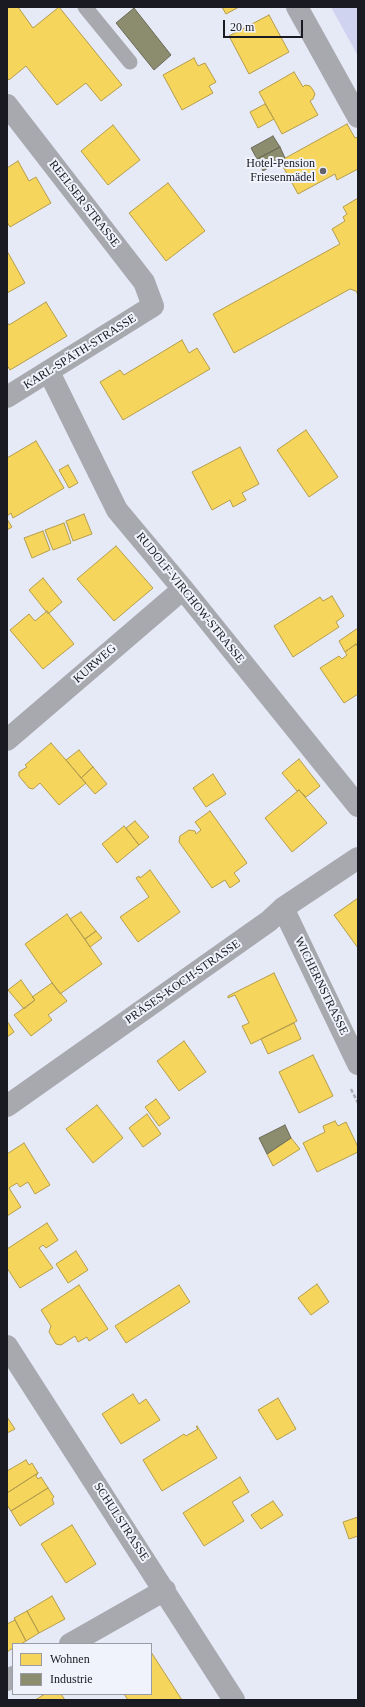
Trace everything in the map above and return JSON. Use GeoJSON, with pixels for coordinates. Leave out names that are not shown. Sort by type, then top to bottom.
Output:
{"type":"FeatureCollection","features":[{"type":"Feature","properties":{"kind":"street"},"geometry":{"type":"LineString","coordinates":[[297,7],[358,117]]}},
{"type":"Feature","properties":{"kind":"street","name":"REELSER STRASSE"},"geometry":{"type":"LineString","coordinates":[[7,105],[144,282],[153,306]]}},
{"type":"Feature","properties":{"kind":"street","name":"KARL-SPÄTH-STRASSE"},"geometry":{"type":"LineString","coordinates":[[7,397],[153,306]]}},
{"type":"Feature","properties":{"kind":"street","name":"RUDOLF-VIRCHOW-STRASSE"},"geometry":{"type":"LineString","coordinates":[[49,372],[117,510],[183,589],[358,806]]}},
{"type":"Feature","properties":{"kind":"street","name":"KURWEG"},"geometry":{"type":"LineString","coordinates":[[7,740],[183,589]]}},
{"type":"Feature","properties":{"kind":"street","name":"PRÄSES-KOCH-STRASSE"},"geometry":{"type":"LineString","coordinates":[[7,1106],[269,921],[283,908],[358,858]]}},
{"type":"Feature","properties":{"kind":"street","name":"WICHERNSTRASSE"},"geometry":{"type":"LineString","coordinates":[[283,908],[358,1064]]}},
{"type":"Feature","properties":{"kind":"street","name":"SCHULSTRASSE"},"geometry":{"type":"LineString","coordinates":[[7,1346],[165,1590],[234,1700]]}},
{"type":"Feature","properties":{"kind":"street"},"geometry":{"type":"LineString","coordinates":[[72,1643],[165,1590]]}},
{"type":"Feature","properties":{"kind":"lane"},"geometry":{"type":"LineString","coordinates":[[85,7],[130,62]]}},
{"type":"Feature","properties":{"kind":"shaded area"},"geometry":{"type":"Polygon","coordinates":[[[331,7],[358,7],[358,56],[331,7]]]}},
{"type":"Feature","properties":{"kind":"building: Wohnen"},"geometry":{"type":"Polygon","coordinates":[[[7,7],[18,7],[33,28],[59,7],[122,85],[101,101],[86,83],[57,105],[26,66],[9,80],[7,77],[7,7]]]}},
{"type":"Feature","properties":{"kind":"building: Wohnen"},"geometry":{"type":"Polygon","coordinates":[[[222,7],[239,7],[226,14],[222,7]]]}},
{"type":"Feature","properties":{"kind":"building: Wohnen"},"geometry":{"type":"Polygon","coordinates":[[[269,15],[289,52],[249,74],[229,36],[269,15]]]}},
{"type":"Feature","properties":{"kind":"building: Wohnen"},"geometry":{"type":"Polygon","coordinates":[[[194,58],[198,66],[205,63],[216,82],[209,86],[213,93],[182,110],[163,75],[194,58]]]}},
{"type":"Feature","properties":{"kind":"building: Wohnen"},"geometry":{"type":"Polygon","coordinates":[[[294,72],[303,87],[305,85],[310,86],[313,90],[315,94],[313,99],[310,101],[318,115],[282,134],[259,92],[294,72]]]}},
{"type":"Feature","properties":{"kind":"building: Wohnen"},"geometry":{"type":"Polygon","coordinates":[[[265,104],[274,119],[258,128],[250,112],[265,104]]]}},
{"type":"Feature","properties":{"kind":"building: Wohnen"},"geometry":{"type":"Polygon","coordinates":[[[347,124],[355,138],[358,137],[358,169],[337,180],[335,174],[298,194],[280,161],[347,124]]]}},
{"type":"Feature","properties":{"kind":"building: Wohnen"},"geometry":{"type":"Polygon","coordinates":[[[113,125],[140,160],[108,185],[81,151],[113,125]]]}},
{"type":"Feature","properties":{"kind":"building: Wohnen"},"geometry":{"type":"Polygon","coordinates":[[[18,161],[29,181],[36,177],[51,203],[10,227],[7,222],[7,168],[18,161]]]}},
{"type":"Feature","properties":{"kind":"building: Wohnen"},"geometry":{"type":"Polygon","coordinates":[[[168,183],[205,231],[166,261],[129,213],[168,183]]]}},
{"type":"Feature","properties":{"kind":"building: Wohnen"},"geometry":{"type":"Polygon","coordinates":[[[358,198],[358,295],[356,291],[350,289],[234,353],[213,314],[340,244],[332,229],[345,221],[343,217],[347,214],[343,207],[358,198]]]}},
{"type":"Feature","properties":{"kind":"building: Wohnen"},"geometry":{"type":"Polygon","coordinates":[[[7,251],[25,283],[7,293],[7,251]]]}},
{"type":"Feature","properties":{"kind":"building: Wohnen"},"geometry":{"type":"Polygon","coordinates":[[[46,302],[67,336],[10,370],[7,365],[7,322],[9,325],[46,302]]]}},
{"type":"Feature","properties":{"kind":"building: Wohnen"},"geometry":{"type":"Polygon","coordinates":[[[182,340],[189,353],[197,348],[210,369],[123,420],[100,382],[120,370],[124,375],[182,340]]]}},
{"type":"Feature","properties":{"kind":"building: Wohnen"},"geometry":{"type":"Polygon","coordinates":[[[306,430],[338,477],[309,497],[277,450],[306,430]]]}},
{"type":"Feature","properties":{"kind":"building: Wohnen"},"geometry":{"type":"Polygon","coordinates":[[[36,441],[64,488],[13,518],[11,513],[7,516],[7,458],[36,441]]]}},
{"type":"Feature","properties":{"kind":"building: Wohnen"},"geometry":{"type":"Polygon","coordinates":[[[240,447],[259,484],[242,493],[246,500],[233,507],[230,500],[212,510],[192,472],[240,447]]]}},
{"type":"Feature","properties":{"kind":"building: Wohnen"},"geometry":{"type":"Polygon","coordinates":[[[68,465],[78,483],[69,488],[59,470],[68,465]]]}},
{"type":"Feature","properties":{"kind":"building: Wohnen"},"geometry":{"type":"Polygon","coordinates":[[[84,514],[92,534],[73,541],[66,521],[84,514]]]}},
{"type":"Feature","properties":{"kind":"building: Wohnen"},"geometry":{"type":"Polygon","coordinates":[[[7,519],[12,527],[7,530],[7,519]]]}},
{"type":"Feature","properties":{"kind":"building: Wohnen"},"geometry":{"type":"Polygon","coordinates":[[[64,523],[71,543],[53,550],[45,530],[64,523]]]}},
{"type":"Feature","properties":{"kind":"building: Wohnen"},"geometry":{"type":"Polygon","coordinates":[[[43,531],[50,550],[32,558],[24,538],[43,531]]]}},
{"type":"Feature","properties":{"kind":"building: Wohnen"},"geometry":{"type":"Polygon","coordinates":[[[116,546],[153,588],[114,621],[77,579],[116,546]]]}},
{"type":"Feature","properties":{"kind":"building: Wohnen"},"geometry":{"type":"Polygon","coordinates":[[[43,578],[62,602],[48,614],[29,590],[43,578]]]}},
{"type":"Feature","properties":{"kind":"building: Wohnen"},"geometry":{"type":"Polygon","coordinates":[[[332,596],[344,616],[336,622],[339,627],[293,657],[274,626],[320,597],[323,601],[332,596]]]}},
{"type":"Feature","properties":{"kind":"building: Wohnen"},"geometry":{"type":"Polygon","coordinates":[[[47,611],[74,644],[43,669],[10,630],[29,614],[35,621],[47,611]]]}},
{"type":"Feature","properties":{"kind":"building: Wohnen"},"geometry":{"type":"Polygon","coordinates":[[[358,628],[358,647],[356,644],[345,652],[339,641],[358,628]]]}},
{"type":"Feature","properties":{"kind":"building: Wohnen"},"geometry":{"type":"Polygon","coordinates":[[[356,644],[358,647],[358,694],[344,703],[320,668],[339,656],[342,659],[347,655],[345,652],[356,644]]]}},
{"type":"Feature","properties":{"kind":"building: Wohnen"},"geometry":{"type":"Polygon","coordinates":[[[51,743],[86,783],[59,805],[40,783],[33,789],[29,788],[19,776],[19,772],[27,767],[25,765],[51,743]]]}},
{"type":"Feature","properties":{"kind":"building: Wohnen"},"geometry":{"type":"Polygon","coordinates":[[[79,750],[93,767],[81,778],[66,760],[79,750]]]}},
{"type":"Feature","properties":{"kind":"building: Wohnen"},"geometry":{"type":"Polygon","coordinates":[[[299,759],[320,786],[306,797],[299,790],[297,791],[282,773],[299,759]]]}},
{"type":"Feature","properties":{"kind":"building: Wohnen"},"geometry":{"type":"Polygon","coordinates":[[[93,767],[107,784],[95,794],[81,778],[93,767]]]}},
{"type":"Feature","properties":{"kind":"building: Wohnen"},"geometry":{"type":"Polygon","coordinates":[[[213,774],[226,794],[206,807],[193,788],[213,774]]]}},
{"type":"Feature","properties":{"kind":"building: Wohnen"},"geometry":{"type":"Polygon","coordinates":[[[299,790],[327,823],[292,852],[265,818],[299,790]]]}},
{"type":"Feature","properties":{"kind":"building: Wohnen"},"geometry":{"type":"Polygon","coordinates":[[[210,811],[247,863],[234,873],[240,881],[230,888],[225,880],[212,888],[179,842],[180,836],[189,830],[195,831],[196,834],[201,830],[195,822],[210,811]]]}},
{"type":"Feature","properties":{"kind":"building: Wohnen"},"geometry":{"type":"Polygon","coordinates":[[[135,821],[149,837],[139,845],[126,828],[135,821]]]}},
{"type":"Feature","properties":{"kind":"building: Wohnen"},"geometry":{"type":"Polygon","coordinates":[[[124,826],[139,845],[117,863],[102,844],[124,826]]]}},
{"type":"Feature","properties":{"kind":"building: Wohnen"},"geometry":{"type":"Polygon","coordinates":[[[150,870],[180,912],[138,942],[120,917],[149,897],[136,878],[139,876],[140,878],[150,870]]]}},
{"type":"Feature","properties":{"kind":"building: Wohnen"},"geometry":{"type":"Polygon","coordinates":[[[358,898],[358,948],[334,915],[358,898]]]}},
{"type":"Feature","properties":{"kind":"building: Wohnen"},"geometry":{"type":"Polygon","coordinates":[[[81,912],[96,931],[85,939],[70,919],[81,912]]]}},
{"type":"Feature","properties":{"kind":"building: Wohnen"},"geometry":{"type":"Polygon","coordinates":[[[67,914],[102,964],[60,994],[25,944],[67,914]]]}},
{"type":"Feature","properties":{"kind":"building: Wohnen"},"geometry":{"type":"Polygon","coordinates":[[[96,931],[102,938],[90,947],[85,939],[96,931]]]}},
{"type":"Feature","properties":{"kind":"building: Wohnen"},"geometry":{"type":"Polygon","coordinates":[[[274,973],[297,1021],[251,1044],[242,1026],[249,1023],[235,995],[228,998],[228,996],[274,973]]]}},
{"type":"Feature","properties":{"kind":"building: Wohnen"},"geometry":{"type":"Polygon","coordinates":[[[21,980],[35,1000],[24,1009],[8,990],[21,980]]]}},
{"type":"Feature","properties":{"kind":"building: Wohnen"},"geometry":{"type":"Polygon","coordinates":[[[52,983],[67,1001],[48,1015],[52,1020],[31,1036],[14,1015],[35,1000],[32,997],[52,983]]]}},
{"type":"Feature","properties":{"kind":"building: Wohnen"},"geometry":{"type":"Polygon","coordinates":[[[7,1021],[14,1032],[7,1037],[7,1021]]]}},
{"type":"Feature","properties":{"kind":"building: Wohnen"},"geometry":{"type":"Polygon","coordinates":[[[294,1023],[301,1039],[268,1054],[261,1039],[294,1023]]]}},
{"type":"Feature","properties":{"kind":"building: Wohnen"},"geometry":{"type":"Polygon","coordinates":[[[184,1041],[206,1072],[179,1091],[157,1061],[184,1041]]]}},
{"type":"Feature","properties":{"kind":"building: Wohnen"},"geometry":{"type":"Polygon","coordinates":[[[313,1055],[333,1096],[299,1113],[279,1072],[313,1055]]]}},
{"type":"Feature","properties":{"kind":"building: Wohnen"},"geometry":{"type":"Polygon","coordinates":[[[156,1099],[170,1118],[159,1126],[145,1107],[156,1099]]]}},
{"type":"Feature","properties":{"kind":"building: Wohnen"},"geometry":{"type":"Polygon","coordinates":[[[97,1105],[123,1138],[93,1163],[66,1129],[97,1105]]]}},
{"type":"Feature","properties":{"kind":"building: Wohnen"},"geometry":{"type":"Polygon","coordinates":[[[147,1114],[161,1134],[143,1147],[129,1128],[147,1114]]]}},
{"type":"Feature","properties":{"kind":"building: Wohnen"},"geometry":{"type":"Polygon","coordinates":[[[335,1121],[338,1126],[346,1122],[358,1147],[358,1152],[317,1172],[303,1143],[325,1132],[323,1126],[335,1121]]]}},
{"type":"Feature","properties":{"kind":"building: Wohnen"},"geometry":{"type":"Polygon","coordinates":[[[291,1138],[300,1149],[273,1166],[267,1154],[291,1138]]]}},
{"type":"Feature","properties":{"kind":"building: Wohnen"},"geometry":{"type":"Polygon","coordinates":[[[24,1143],[50,1185],[35,1194],[28,1182],[20,1187],[17,1183],[9,1188],[21,1207],[7,1216],[7,1154],[24,1143]]]}},
{"type":"Feature","properties":{"kind":"building: Wohnen"},"geometry":{"type":"Polygon","coordinates":[[[47,1223],[58,1240],[46,1248],[43,1245],[39,1248],[53,1268],[20,1288],[7,1268],[7,1249],[47,1223]]]}},
{"type":"Feature","properties":{"kind":"building: Wohnen"},"geometry":{"type":"Polygon","coordinates":[[[76,1251],[88,1270],[68,1283],[56,1264],[76,1251]]]}},
{"type":"Feature","properties":{"kind":"building: Wohnen"},"geometry":{"type":"Polygon","coordinates":[[[317,1284],[329,1302],[311,1315],[298,1298],[317,1284]]]}},
{"type":"Feature","properties":{"kind":"building: Wohnen"},"geometry":{"type":"Polygon","coordinates":[[[79,1285],[108,1329],[89,1341],[87,1337],[78,1342],[75,1336],[61,1345],[56,1344],[49,1332],[51,1326],[41,1310],[79,1285]]]}},
{"type":"Feature","properties":{"kind":"building: Wohnen"},"geometry":{"type":"Polygon","coordinates":[[[179,1285],[190,1302],[126,1343],[115,1326],[179,1285]]]}},
{"type":"Feature","properties":{"kind":"building: Wohnen"},"geometry":{"type":"Polygon","coordinates":[[[133,1394],[139,1404],[146,1399],[160,1420],[121,1444],[102,1414],[133,1394]]]}},
{"type":"Feature","properties":{"kind":"building: Wohnen"},"geometry":{"type":"Polygon","coordinates":[[[278,1398],[296,1429],[277,1440],[258,1410],[278,1398]]]}},
{"type":"Feature","properties":{"kind":"building: Wohnen"},"geometry":{"type":"Polygon","coordinates":[[[7,1417],[15,1429],[7,1433],[7,1417]]]}},
{"type":"Feature","properties":{"kind":"building: Wohnen"},"geometry":{"type":"Polygon","coordinates":[[[197,1426],[217,1458],[162,1491],[143,1460],[184,1434],[186,1436],[198,1429],[196,1427],[197,1426]]]}},
{"type":"Feature","properties":{"kind":"building: Wohnen"},"geometry":{"type":"Polygon","coordinates":[[[26,1460],[29,1465],[32,1463],[38,1473],[7,1493],[7,1471],[26,1460]]]}},
{"type":"Feature","properties":{"kind":"building: Wohnen"},"geometry":{"type":"Polygon","coordinates":[[[38,1473],[36,1476],[38,1479],[41,1477],[48,1488],[11,1511],[7,1505],[7,1493],[38,1473]]]}},
{"type":"Feature","properties":{"kind":"building: Wohnen"},"geometry":{"type":"Polygon","coordinates":[[[240,1477],[249,1492],[232,1502],[244,1521],[204,1546],[183,1513],[240,1477]]]}},
{"type":"Feature","properties":{"kind":"building: Wohnen"},"geometry":{"type":"Polygon","coordinates":[[[48,1488],[54,1497],[52,1499],[54,1504],[20,1526],[11,1511],[48,1488]]]}},
{"type":"Feature","properties":{"kind":"building: Wohnen"},"geometry":{"type":"Polygon","coordinates":[[[273,1501],[283,1515],[261,1529],[251,1515],[273,1501]]]}},
{"type":"Feature","properties":{"kind":"building: Wohnen"},"geometry":{"type":"Polygon","coordinates":[[[358,1517],[358,1536],[349,1539],[343,1522],[358,1517]]]}},
{"type":"Feature","properties":{"kind":"building: Wohnen"},"geometry":{"type":"Polygon","coordinates":[[[72,1525],[96,1564],[66,1583],[41,1544],[72,1525]]]}},
{"type":"Feature","properties":{"kind":"building: Wohnen"},"geometry":{"type":"Polygon","coordinates":[[[52,1596],[65,1619],[39,1633],[27,1611],[52,1596]]]}},
{"type":"Feature","properties":{"kind":"building: Wohnen"},"geometry":{"type":"Polygon","coordinates":[[[27,1611],[39,1633],[26,1641],[14,1618],[27,1611]]]}},
{"type":"Feature","properties":{"kind":"building: Wohnen"},"geometry":{"type":"Polygon","coordinates":[[[15,1620],[26,1641],[23,1643],[12,1643],[12,1649],[7,1652],[7,1624],[15,1620]]]}},
{"type":"Feature","properties":{"kind":"building: Wohnen"},"geometry":{"type":"Polygon","coordinates":[[[152,1654],[182,1700],[128,1700],[125,1695],[152,1695],[152,1654]]]}},
{"type":"Feature","properties":{"kind":"building: Wohnen"},"geometry":{"type":"Polygon","coordinates":[[[43,1695],[62,1695],[65,1700],[35,1700],[43,1695]]]}},
{"type":"Feature","properties":{"kind":"building: Industrie"},"geometry":{"type":"Polygon","coordinates":[[[134,8],[171,55],[154,70],[116,23],[134,8]]]}},
{"type":"Feature","properties":{"kind":"building: Industrie"},"geometry":{"type":"Polygon","coordinates":[[[273,136],[280,147],[257,159],[251,148],[273,136]]]}},
{"type":"Feature","properties":{"kind":"building: Industrie"},"geometry":{"type":"Polygon","coordinates":[[[280,147],[285,158],[263,171],[257,159],[280,147]]]}},
{"type":"Feature","properties":{"kind":"building: Industrie"},"geometry":{"type":"Polygon","coordinates":[[[285,1125],[291,1138],[267,1154],[259,1138],[285,1125]]]}},
{"type":"Feature","properties":{"kind":"place","name":"Hotel-Pension Friesenmädel"},"geometry":{"type":"Point","coordinates":[323,171]}}]}
